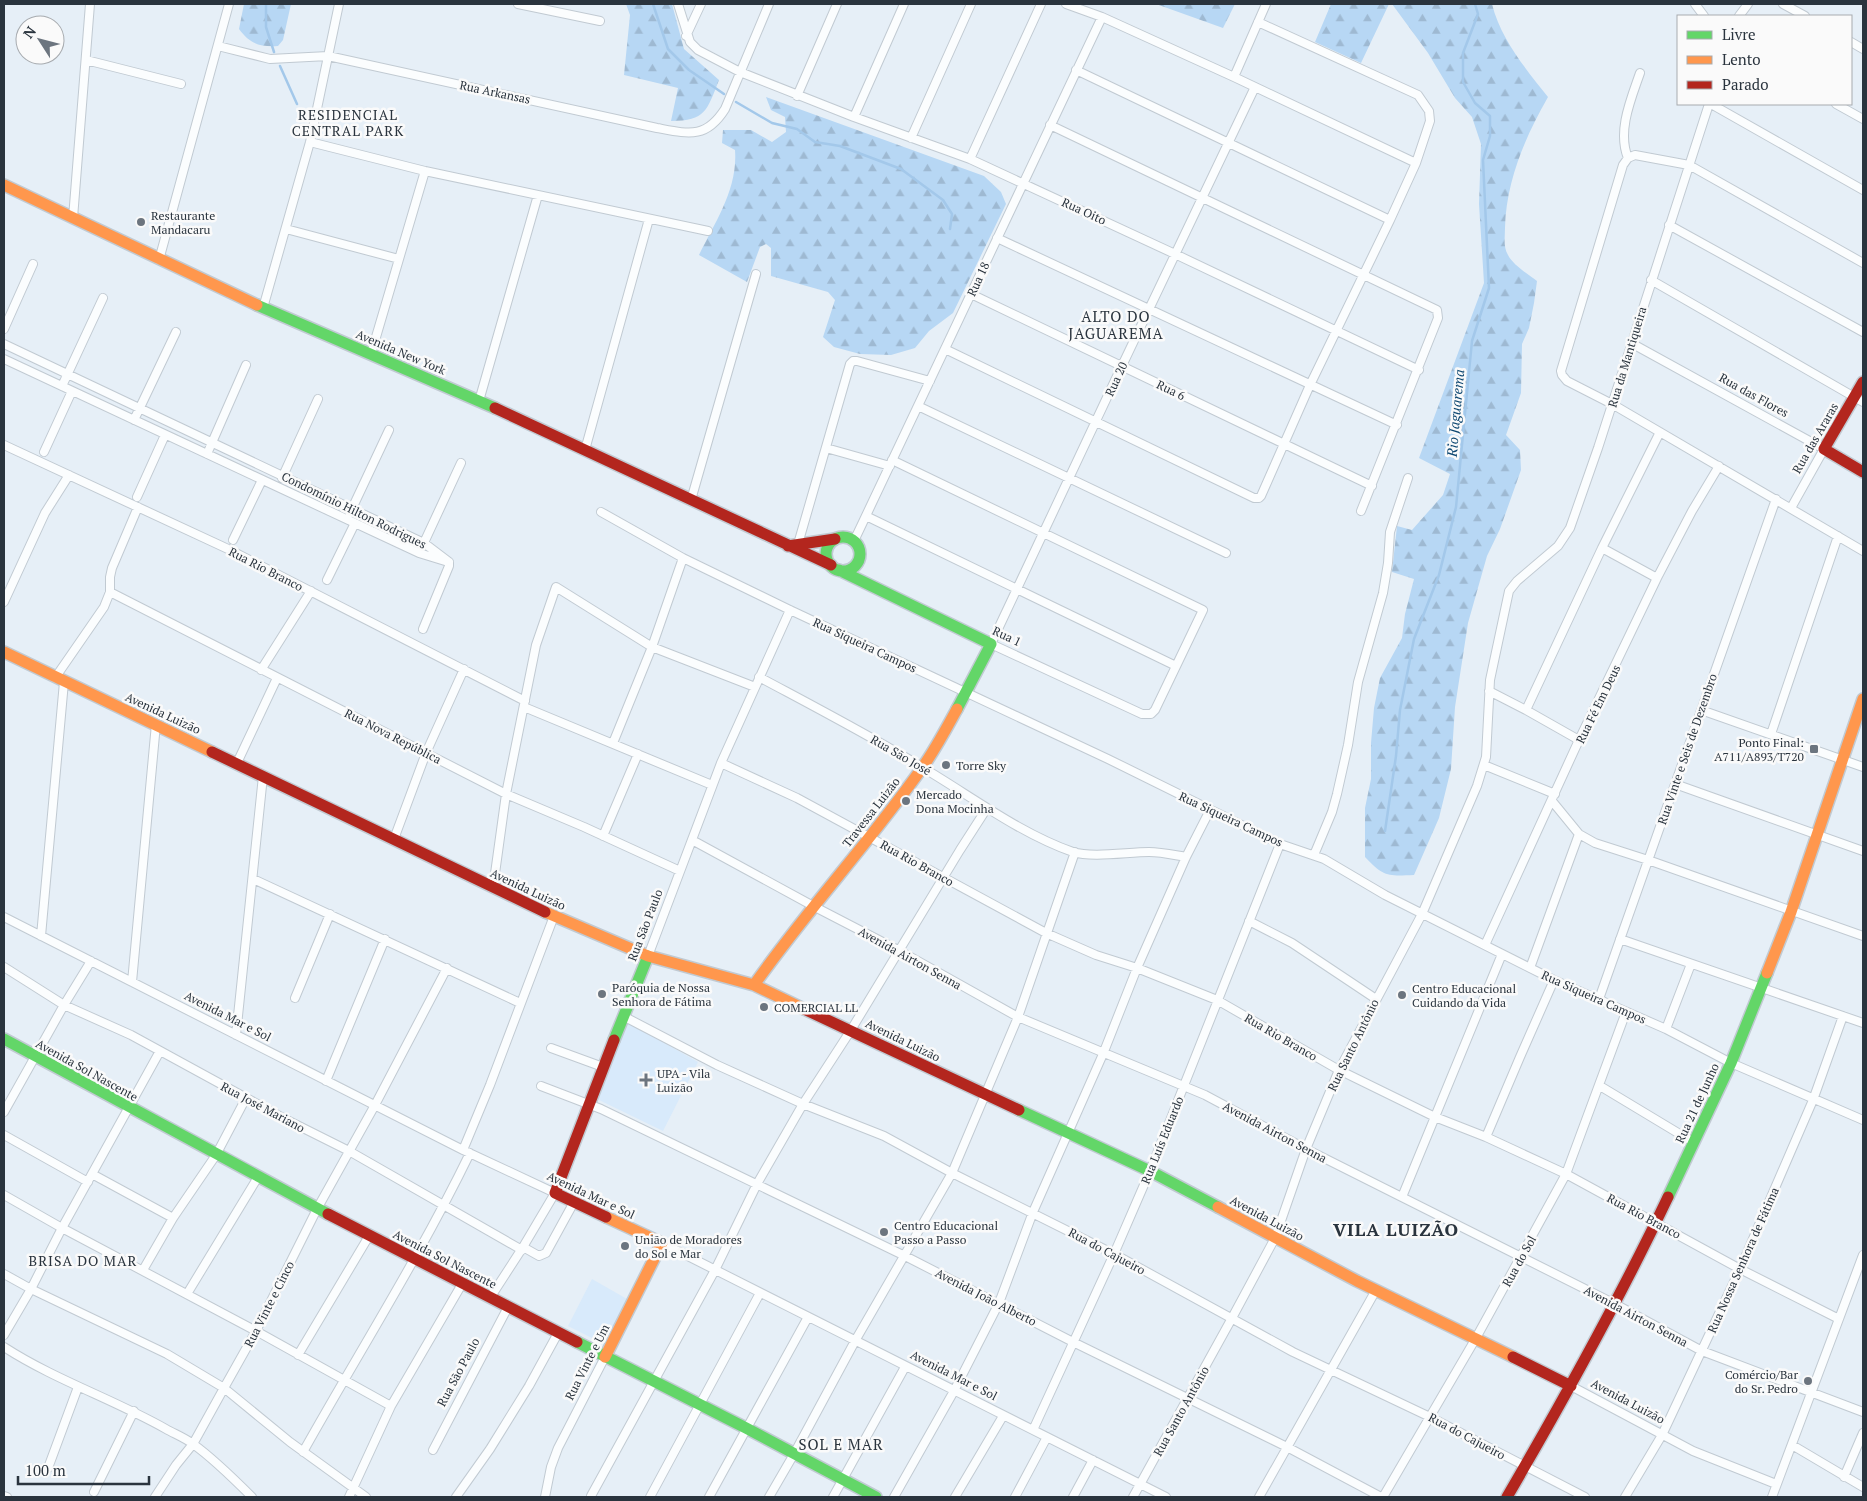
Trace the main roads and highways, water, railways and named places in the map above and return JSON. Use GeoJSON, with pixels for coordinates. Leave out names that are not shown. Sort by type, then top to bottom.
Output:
{"type":"FeatureCollection","features":[{"type":"Feature","properties":{"kind":"waterway"},"geometry":{"type":"LineString","coordinates":[[266,4],[266,27],[274,52]]}},
{"type":"Feature","properties":{"kind":"waterway"},"geometry":{"type":"LineString","coordinates":[[653,4],[668,49],[689,70],[724,94]]}},
{"type":"Feature","properties":{"kind":"waterway","name":"Rio Jaguarema"},"geometry":{"type":"LineString","coordinates":[[1385,831],[1396,756],[1400,710],[1414,639],[1439,575],[1456,507],[1472,341],[1489,288],[1483,160],[1490,136],[1490,116],[1475,103],[1463,82],[1463,53],[1478,14],[1475,4]]}},
{"type":"Feature","properties":{"kind":"waterway"},"geometry":{"type":"LineString","coordinates":[[280,66],[297,104]]}},
{"type":"Feature","properties":{"kind":"waterway"},"geometry":{"type":"LineString","coordinates":[[736,102],[772,123],[797,129],[815,142],[840,146],[901,169],[943,200],[952,214],[950,229]]}},
{"type":"Feature","properties":{"kind":"place","name":"Restaurante Mandacaru"},"geometry":{"type":"Point","coordinates":[141,222]}},
{"type":"Feature","properties":{"kind":"place","name":"Ponto Final: A711/A893/T720"},"geometry":{"type":"Point","coordinates":[1814,749]}},
{"type":"Feature","properties":{"kind":"place","name":"Torre Sky"},"geometry":{"type":"Point","coordinates":[946,765]}},
{"type":"Feature","properties":{"kind":"place","name":"Mercado Dona Mocinha"},"geometry":{"type":"Point","coordinates":[906,801]}},
{"type":"Feature","properties":{"kind":"place","name":"Paróquia de Nossa Senhora de Fátima"},"geometry":{"type":"Point","coordinates":[602,994]}},
{"type":"Feature","properties":{"kind":"place","name":"Centro Educacional Cuidando da Vida"},"geometry":{"type":"Point","coordinates":[1402,995]}},
{"type":"Feature","properties":{"kind":"place","name":"COMERCIAL LL"},"geometry":{"type":"Point","coordinates":[764,1007]}},
{"type":"Feature","properties":{"kind":"place","name":"UPA - Vila Luizão"},"geometry":{"type":"Point","coordinates":[646,1080]}},
{"type":"Feature","properties":{"kind":"place","name":"Centro Educacional Passo a Passo"},"geometry":{"type":"Point","coordinates":[884,1232]}},
{"type":"Feature","properties":{"kind":"place","name":"União de Moradores do Sol e Mar"},"geometry":{"type":"Point","coordinates":[625,1246]}},
{"type":"Feature","properties":{"kind":"place","name":"Comércio/Bar do Sr. Pedro"},"geometry":{"type":"Point","coordinates":[1808,1381]}},
{"type":"Feature","properties":{"kind":"district","name":"RESIDENCIAL CENTRAL PARK"},"geometry":{"type":"Point","coordinates":[348,122]}},
{"type":"Feature","properties":{"kind":"district","name":"ALTO DO JAGUAREMA"},"geometry":{"type":"Point","coordinates":[1116,324]}},
{"type":"Feature","properties":{"kind":"district","name":"VILA LUIZÃO"},"geometry":{"type":"Point","coordinates":[1396,1229]}},
{"type":"Feature","properties":{"kind":"district","name":"BRISA DO MAR"},"geometry":{"type":"Point","coordinates":[83,1260]}},
{"type":"Feature","properties":{"kind":"district","name":"SOL E MAR"},"geometry":{"type":"Point","coordinates":[841,1444]}}]}
